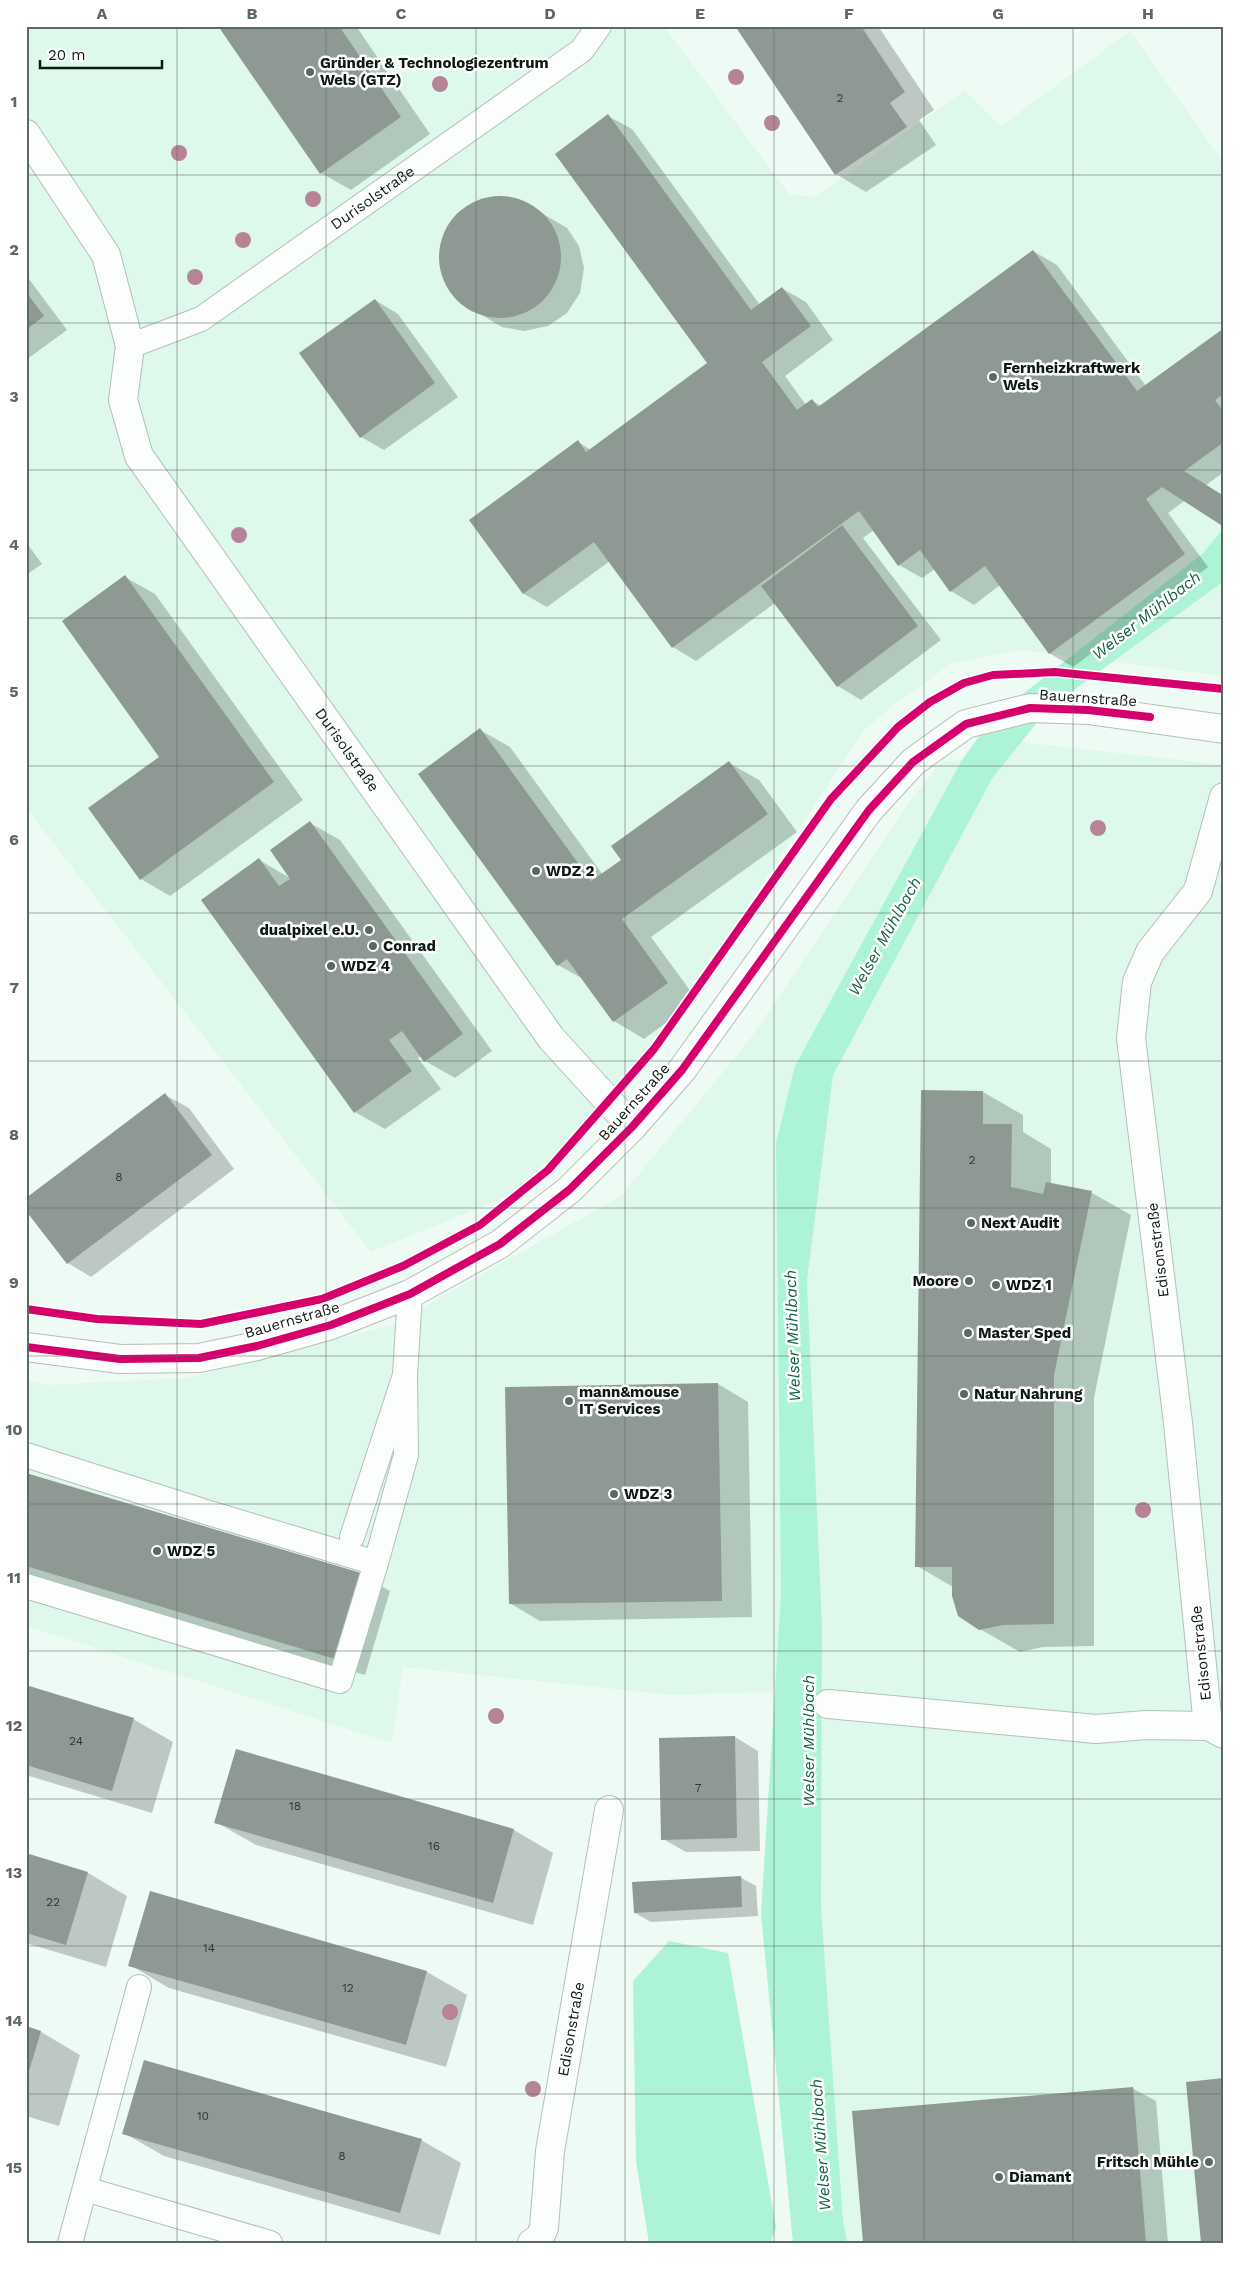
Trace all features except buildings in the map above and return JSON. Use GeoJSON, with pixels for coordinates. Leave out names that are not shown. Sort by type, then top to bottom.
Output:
{"type":"FeatureCollection","features":[{"type":"Feature","properties":{"kind":"street","name":"Durisolstraße"},"geometry":{"type":"LineString","coordinates":[[26,134],[106,255],[130,346],[123,400],[139,456],[551,1038],[632,1127]]}},
{"type":"Feature","properties":{"kind":"street","name":"Bauernstraße"},"geometry":{"type":"LineString","coordinates":[[26,1347],[120,1359],[199,1358],[257,1346],[331,1325],[410,1294],[500,1244],[570,1190],[632,1127],[687,1062],[869,810],[913,762],[966,724],[1030,708],[1088,710],[1150,717],[1224,729]]}},
{"type":"Feature","properties":{"kind":"street","name":"Edisonstraße"},"geometry":{"type":"LineString","coordinates":[[828,1704],[1096,1729],[1146,1725],[1216,1730],[1130,1038],[1137,982],[1150,952],[1198,891],[1224,797]]}},
{"type":"Feature","properties":{"kind":"street","name":"Edisonstraße"},"geometry":{"type":"LineString","coordinates":[[532,2243],[539,2239],[544,2228],[550,2151],[609,1810]]}},
{"type":"Feature","properties":{"kind":"lane","name":"Durisolstraße"},"geometry":{"type":"LineString","coordinates":[[130,346],[201,319],[582,50],[599,26]]}},
{"type":"Feature","properties":{"kind":"lane"},"geometry":{"type":"LineString","coordinates":[[26,1586],[340,1681],[406,1455],[405,1375],[410,1294]]}},
{"type":"Feature","properties":{"kind":"lane"},"geometry":{"type":"LineString","coordinates":[[352,1537],[405,1375]]}},
{"type":"Feature","properties":{"kind":"lane"},"geometry":{"type":"LineString","coordinates":[[26,1455],[376,1563]]}},
{"type":"Feature","properties":{"kind":"lane"},"geometry":{"type":"LineString","coordinates":[[70,2243],[139,1987]]}},
{"type":"Feature","properties":{"kind":"lane"},"geometry":{"type":"LineString","coordinates":[[85,2189],[270,2243]]}},
{"type":"Feature","properties":{"kind":"shaded area"},"geometry":{"type":"Polygon","coordinates":[[[26,26],[664,26],[789,194],[815,197],[965,90],[1001,126],[1130,31],[1224,163],[1224,676],[1019,650],[951,664],[895,704],[867,727],[663,1031],[525,1189],[371,1252],[26,808],[26,26]]]}},
{"type":"Feature","properties":{"kind":"shaded area"},"geometry":{"type":"Polygon","coordinates":[[[1021,742],[1224,765],[1224,2243],[847,2243],[843,2220],[821,1907],[822,1625],[807,1281],[833,1074],[993,777],[1021,742]]]}},
{"type":"Feature","properties":{"kind":"shaded area"},"geometry":{"type":"Polygon","coordinates":[[[962,760],[795,1066],[781,1594],[776,1692],[672,1695],[403,1667],[392,1743],[26,1626],[26,1380],[45,1385],[188,1378],[392,1325],[621,1196],[750,1039],[908,804],[941,762],[962,760]]]}},
{"type":"Feature","properties":{"kind":"water","name":"Welser Mühlbach"},"geometry":{"type":"Polygon","coordinates":[[[1224,528],[1224,581],[1049,708],[993,777],[833,1075],[807,1281],[822,1625],[821,1907],[843,2220],[847,2243],[793,2243],[761,1914],[781,1594],[776,1143],[795,1066],[962,760],[992,718],[1202,554],[1224,528]]]}},
{"type":"Feature","properties":{"kind":"water"},"geometry":{"type":"Polygon","coordinates":[[[669,1941],[728,1953],[776,2227],[770,2243],[649,2243],[636,2161],[633,1981],[669,1941]]]}},
{"type":"Feature","properties":{"kind":"cycle path"},"geometry":{"type":"LineString","coordinates":[[26,1309],[97,1319],[201,1324],[322,1299],[403,1266],[480,1225],[548,1170],[654,1049],[831,799],[898,727],[930,702],[964,683],[993,675],[1055,672],[1224,689]]}},
{"type":"Feature","properties":{"kind":"cycle path"},"geometry":{"type":"LineString","coordinates":[[26,1347],[120,1359],[199,1358],[257,1346],[331,1325],[410,1294],[500,1244],[569,1190],[632,1127],[682,1070],[869,810],[913,762],[966,724],[1030,708],[1088,710],[1150,717]]}},
{"type":"Feature","properties":{"kind":"place","name":"Gründer & Technologiezentrum Wels (GTZ)"},"geometry":{"type":"Point","coordinates":[310,72]}},
{"type":"Feature","properties":{"kind":"place","name":"Fernheizkraftwerk Wels"},"geometry":{"type":"Point","coordinates":[993,377]}},
{"type":"Feature","properties":{"kind":"place","name":"WDZ 2"},"geometry":{"type":"Point","coordinates":[536,871]}},
{"type":"Feature","properties":{"kind":"place","name":"dualpixel e.U."},"geometry":{"type":"Point","coordinates":[369,930]}},
{"type":"Feature","properties":{"kind":"place","name":"Conrad"},"geometry":{"type":"Point","coordinates":[373,946]}},
{"type":"Feature","properties":{"kind":"place","name":"WDZ 4"},"geometry":{"type":"Point","coordinates":[331,966]}},
{"type":"Feature","properties":{"kind":"place","name":"Next Audit"},"geometry":{"type":"Point","coordinates":[971,1223]}},
{"type":"Feature","properties":{"kind":"place","name":"Moore"},"geometry":{"type":"Point","coordinates":[969,1281]}},
{"type":"Feature","properties":{"kind":"place","name":"WDZ 1"},"geometry":{"type":"Point","coordinates":[996,1285]}},
{"type":"Feature","properties":{"kind":"place","name":"Master Sped"},"geometry":{"type":"Point","coordinates":[968,1333]}},
{"type":"Feature","properties":{"kind":"place","name":"Natur Nahrung"},"geometry":{"type":"Point","coordinates":[964,1394]}},
{"type":"Feature","properties":{"kind":"place","name":"mann&mouse IT Services"},"geometry":{"type":"Point","coordinates":[569,1401]}},
{"type":"Feature","properties":{"kind":"place","name":"WDZ 3"},"geometry":{"type":"Point","coordinates":[614,1494]}},
{"type":"Feature","properties":{"kind":"place","name":"WDZ 5"},"geometry":{"type":"Point","coordinates":[157,1551]}},
{"type":"Feature","properties":{"kind":"place","name":"Fritsch Mühle"},"geometry":{"type":"Point","coordinates":[1209,2162]}},
{"type":"Feature","properties":{"kind":"place","name":"Diamant"},"geometry":{"type":"Point","coordinates":[999,2177]}}]}
